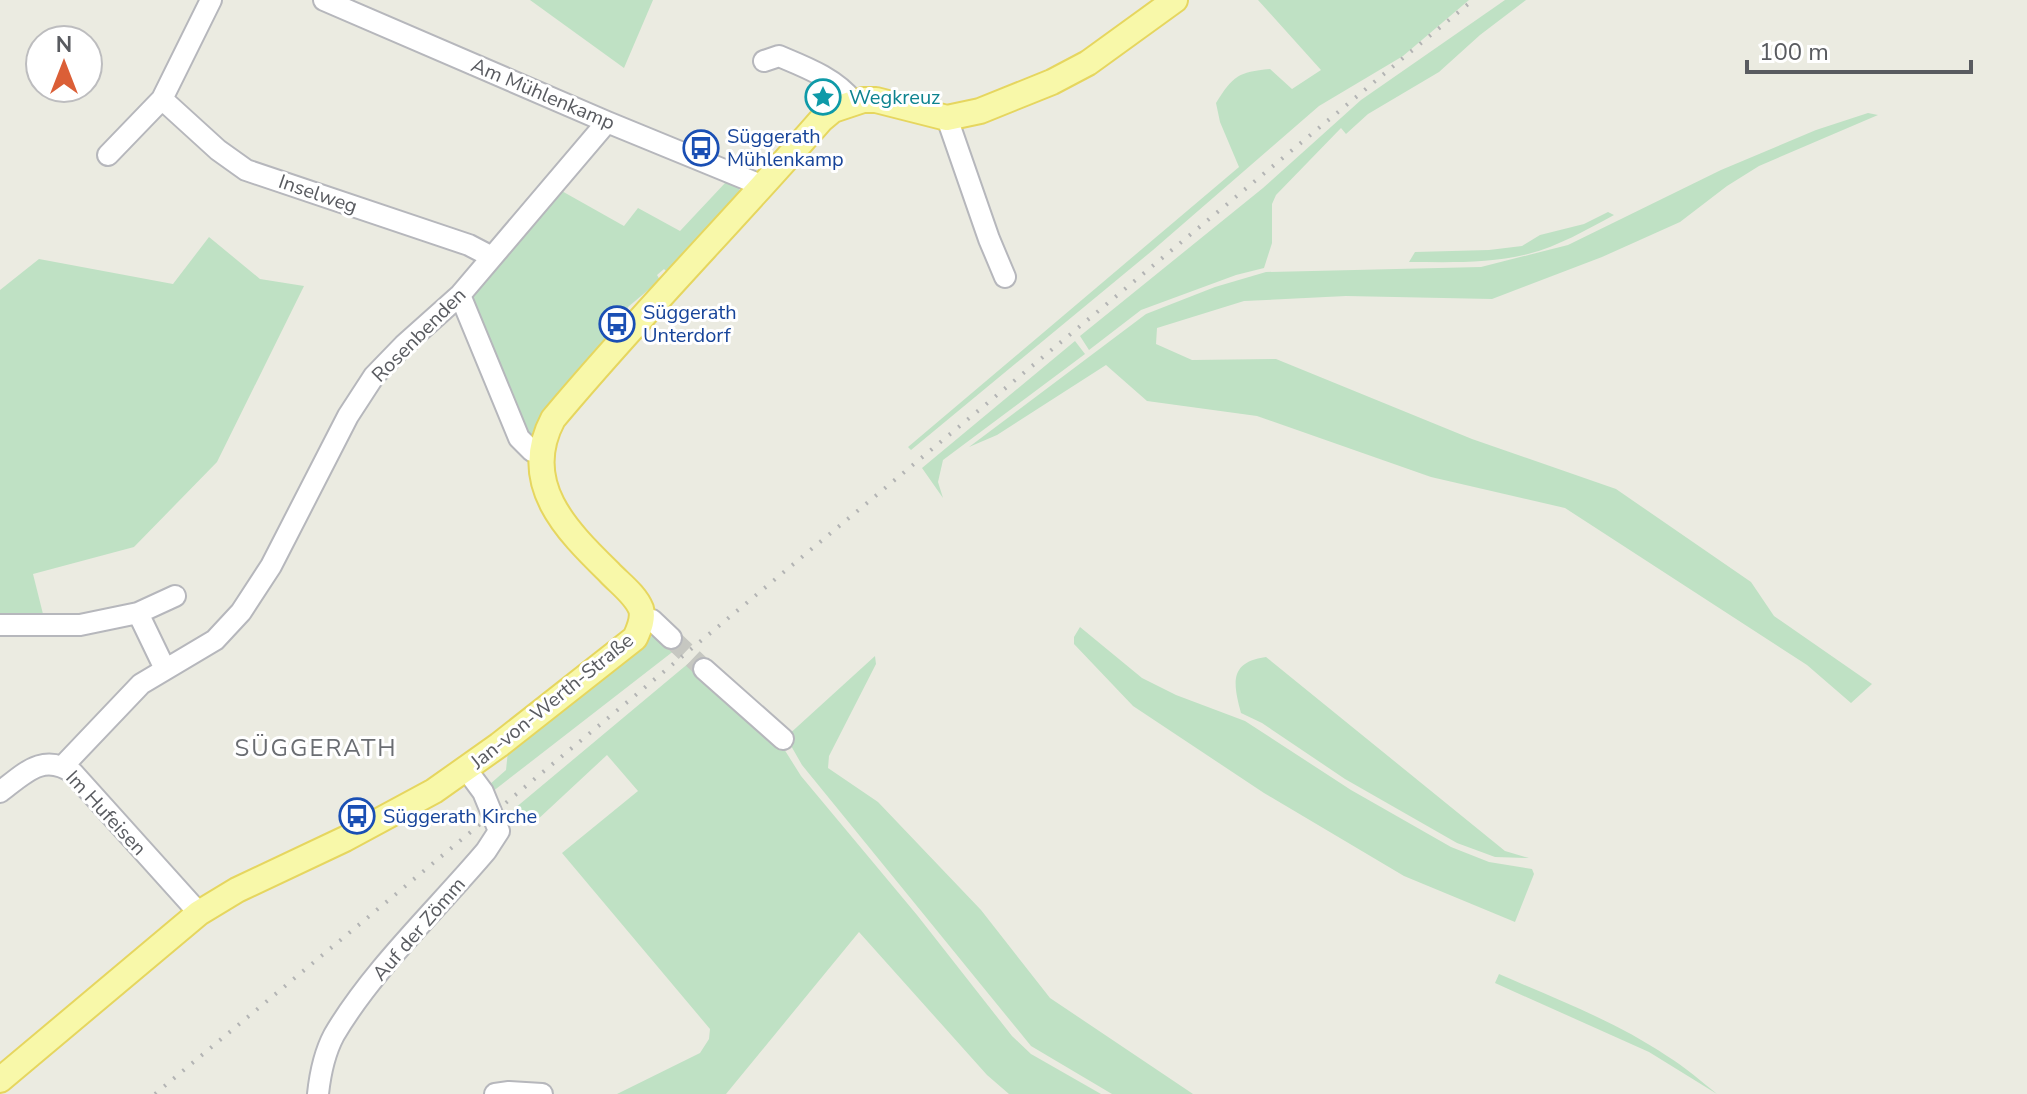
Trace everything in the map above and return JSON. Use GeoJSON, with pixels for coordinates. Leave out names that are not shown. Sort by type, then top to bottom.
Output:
{"type":"FeatureCollection","features":[{"type":"Feature","properties":{"kind":"main road"},"geometry":{"type":"LineString","coordinates":[[853,101],[876,100],[947,118],[980,111],[1052,82],[1088,63],[1175,0]]}},
{"type":"Feature","properties":{"kind":"main road","name":"Jan-von-Werth-Straße"},"geometry":{"type":"LineString","coordinates":[[199,913],[237,890],[362,830],[434,791],[635,638],[642,619],[641,609],[551,507],[545,487],[542,452],[545,435],[559,412],[638,319],[679,279],[821,120],[833,110],[853,101]]}},
{"type":"Feature","properties":{"kind":"main road"},"geometry":{"type":"LineString","coordinates":[[0,1080],[199,913]]}},
{"type":"Feature","properties":{"kind":"street"},"geometry":{"type":"LineString","coordinates":[[108,155],[162,99],[211,0]]}},
{"type":"Feature","properties":{"kind":"street","name":"Am Mühlenkamp"},"geometry":{"type":"LineString","coordinates":[[324,0],[763,186]]}},
{"type":"Feature","properties":{"kind":"street"},"geometry":{"type":"LineString","coordinates":[[764,61],[779,56],[811,70],[845,91],[853,101]]}},
{"type":"Feature","properties":{"kind":"street","name":"Inselweg"},"geometry":{"type":"LineString","coordinates":[[162,99],[218,150],[246,170],[469,245],[492,257]]}},
{"type":"Feature","properties":{"kind":"street"},"geometry":{"type":"LineString","coordinates":[[947,118],[1005,277]]}},
{"type":"Feature","properties":{"kind":"street","name":"Rosenbenden"},"geometry":{"type":"LineString","coordinates":[[63,766],[141,684],[215,640],[241,612],[271,566],[348,416],[374,376],[460,295],[607,122]]}},
{"type":"Feature","properties":{"kind":"street"},"geometry":{"type":"LineString","coordinates":[[460,295],[519,438],[532,451],[542,452]]}},
{"type":"Feature","properties":{"kind":"street"},"geometry":{"type":"LineString","coordinates":[[0,625],[80,625],[138,613],[175,596]]}},
{"type":"Feature","properties":{"kind":"street"},"geometry":{"type":"LineString","coordinates":[[138,613],[165,669]]}},
{"type":"Feature","properties":{"kind":"street"},"geometry":{"type":"LineString","coordinates":[[642,619],[652,620],[671,638]]}},
{"type":"Feature","properties":{"kind":"street"},"geometry":{"type":"LineString","coordinates":[[704,669],[783,739]]}},
{"type":"Feature","properties":{"kind":"street","name":"Im Hufeisen"},"geometry":{"type":"LineString","coordinates":[[0,792],[36,766],[63,766],[73,773],[199,913]]}},
{"type":"Feature","properties":{"kind":"street","name":"Auf der Zömm"},"geometry":{"type":"LineString","coordinates":[[319,1086],[333,1038],[354,1006],[486,851],[499,831],[483,792],[466,769]]}},
{"type":"Feature","properties":{"kind":"street"},"geometry":{"type":"LineString","coordinates":[[495,1094],[542,1094]]}},
{"type":"Feature","properties":{"kind":"green space"},"geometry":{"type":"Polygon","coordinates":[[[530,0],[653,0],[624,68],[530,0]]]}},
{"type":"Feature","properties":{"kind":"green space"},"geometry":{"type":"Polygon","coordinates":[[[1258,0],[1469,0],[1403,56],[1319,106],[1153,250],[911,450],[908,447],[1239,167],[1220,122],[1216,103],[1232,81],[1243,74],[1270,69],[1292,89],[1321,70],[1258,0]]]}},
{"type":"Feature","properties":{"kind":"green space"},"geometry":{"type":"Polygon","coordinates":[[[1505,0],[1526,0],[1439,72],[1368,114],[1346,134],[1341,128],[1276,195],[1272,204],[1272,243],[1264,268],[1236,275],[1141,310],[1089,350],[1080,336],[1263,188],[1361,100],[1505,0]]]}},
{"type":"Feature","properties":{"kind":"green space"},"geometry":{"type":"Polygon","coordinates":[[[1868,113],[1878,115],[1759,166],[1680,222],[1602,257],[1492,299],[1346,296],[1244,301],[1157,328],[1156,344],[1192,360],[1276,359],[1472,439],[1616,489],[1751,582],[1774,616],[1872,684],[1851,703],[1807,665],[1565,508],[1431,477],[1257,416],[1147,401],[1106,365],[997,435],[969,447],[1146,314],[1215,287],[1266,272],[1481,267],[1568,245],[1721,170],[1816,130],[1868,113]]]}},
{"type":"Feature","properties":{"kind":"green space"},"geometry":{"type":"Polygon","coordinates":[[[726,182],[739,188],[740,193],[668,273],[664,269],[657,275],[660,280],[628,307],[595,357],[553,400],[537,431],[532,435],[526,434],[471,298],[560,190],[624,226],[638,208],[680,231],[726,182]]]}},
{"type":"Feature","properties":{"kind":"green space"},"geometry":{"type":"Polygon","coordinates":[[[1608,212],[1614,215],[1561,242],[1528,254],[1483,261],[1409,262],[1415,252],[1522,246],[1540,235],[1584,224],[1608,212]]]}},
{"type":"Feature","properties":{"kind":"green space"},"geometry":{"type":"Polygon","coordinates":[[[209,237],[260,279],[304,286],[217,462],[134,547],[33,574],[44,618],[0,621],[0,290],[39,259],[173,284],[209,237]]]}},
{"type":"Feature","properties":{"kind":"green space"},"geometry":{"type":"Polygon","coordinates":[[[1075,341],[1085,354],[943,460],[938,482],[943,498],[922,468],[1075,341]]]}},
{"type":"Feature","properties":{"kind":"green space"},"geometry":{"type":"Polygon","coordinates":[[[1080,627],[1142,678],[1176,695],[1245,721],[1351,790],[1451,847],[1489,862],[1532,869],[1534,874],[1515,922],[1404,876],[1264,793],[1133,706],[1074,644],[1080,627]]]}},
{"type":"Feature","properties":{"kind":"green space"},"geometry":{"type":"Polygon","coordinates":[[[658,631],[675,650],[492,792],[489,785],[506,770],[508,751],[658,631]]]}},
{"type":"Feature","properties":{"kind":"green space"},"geometry":{"type":"Polygon","coordinates":[[[875,656],[876,664],[829,756],[828,768],[878,802],[981,910],[1050,998],[1193,1094],[1112,1094],[1031,1046],[802,765],[786,737],[875,656]]]}},
{"type":"Feature","properties":{"kind":"green space"},"geometry":{"type":"Polygon","coordinates":[[[1266,657],[1505,851],[1529,858],[1495,857],[1457,843],[1345,779],[1262,723],[1241,713],[1236,692],[1240,669],[1245,664],[1266,657]]]}},
{"type":"Feature","properties":{"kind":"green space"},"geometry":{"type":"Polygon","coordinates":[[[690,662],[779,741],[801,776],[917,915],[1012,1036],[1031,1054],[1101,1094],[1009,1094],[987,1075],[859,932],[726,1094],[617,1094],[700,1053],[709,1039],[710,1029],[562,853],[638,791],[607,755],[535,822],[502,819],[690,662]]]}},
{"type":"Feature","properties":{"kind":"green space"},"geometry":{"type":"Polygon","coordinates":[[[1499,974],[1585,1011],[1647,1043],[1717,1094],[1649,1052],[1495,983],[1499,974]]]}},
{"type":"Feature","properties":{"kind":"tunnel"},"geometry":{"type":"LineString","coordinates":[[671,638],[704,669]]}},
{"type":"Feature","properties":{"kind":"railway"},"geometry":{"type":"LineString","coordinates":[[155,1094],[1473,0]]}},
{"type":"Feature","properties":{"kind":"place","name":"Wegkreuz"},"geometry":{"type":"Point","coordinates":[823,97]}},
{"type":"Feature","properties":{"kind":"place","name":"Süggerath Mühlenkamp"},"geometry":{"type":"Point","coordinates":[701,148]}},
{"type":"Feature","properties":{"kind":"place","name":"Süggerath Unterdorf"},"geometry":{"type":"Point","coordinates":[617,324]}},
{"type":"Feature","properties":{"kind":"place","name":"Süggerath Kirche"},"geometry":{"type":"Point","coordinates":[357,816]}},
{"type":"Feature","properties":{"kind":"district","name":"SÜGGERATH"},"geometry":{"type":"Point","coordinates":[316,748]}}]}
